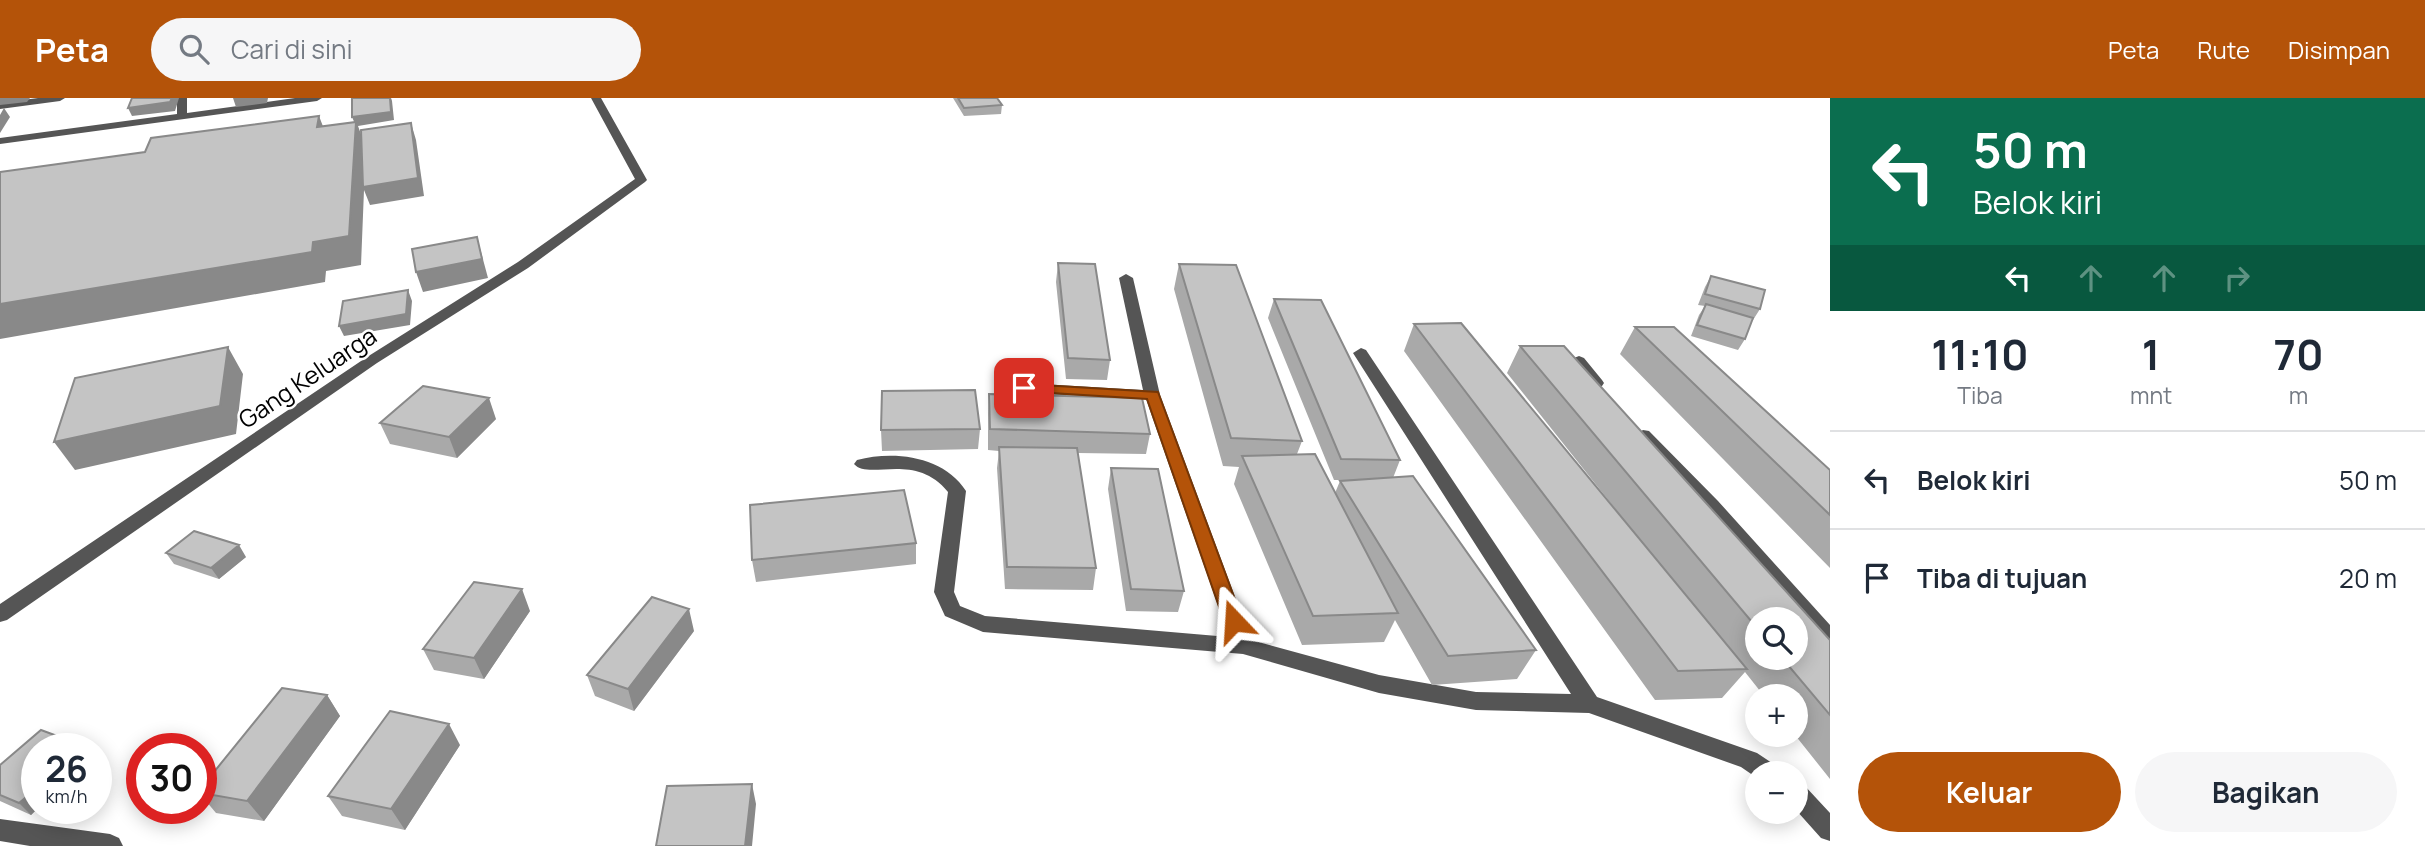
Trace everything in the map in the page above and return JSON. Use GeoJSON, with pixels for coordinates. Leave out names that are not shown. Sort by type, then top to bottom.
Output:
{"type":"FeatureCollection","features":[{"type":"Feature","properties":{"kind":"street"},"geometry":{"type":"LineString","coordinates":[[0,106],[60,98]]}},
{"type":"Feature","properties":{"kind":"street"},"geometry":{"type":"LineString","coordinates":[[182,98],[182,117]]}},
{"type":"Feature","properties":{"kind":"street"},"geometry":{"type":"LineString","coordinates":[[0,141],[317,98]]}},
{"type":"Feature","properties":{"kind":"street","name":"Gang Keluarga"},"geometry":{"type":"LineString","coordinates":[[0,614],[372,359],[523,265],[640,180],[596,98]]}},
{"type":"Feature","properties":{"kind":"street"},"geometry":{"type":"LineString","coordinates":[[1126,278],[1152,395],[1243,646]]}},
{"type":"Feature","properties":{"kind":"street"},"geometry":{"type":"LineString","coordinates":[[1361,353],[1589,704]]}},
{"type":"Feature","properties":{"kind":"street"},"geometry":{"type":"LineString","coordinates":[[1578,361],[1611,401]]}},
{"type":"Feature","properties":{"kind":"street"},"geometry":{"type":"LineString","coordinates":[[1024,388],[1152,395]]}},
{"type":"Feature","properties":{"kind":"street"},"geometry":{"type":"LineString","coordinates":[[1629,420],[1712,505],[1830,639]]}},
{"type":"Feature","properties":{"kind":"street"},"geometry":{"type":"LineString","coordinates":[[863,464],[925,464],[946,475],[957,491],[944,592],[952,611],[982,624],[1243,646],[1379,684],[1476,701],[1589,704],[1750,761]]}},
{"type":"Feature","properties":{"kind":"street"},"geometry":{"type":"LineString","coordinates":[[1808,806],[1830,830]]}},
{"type":"Feature","properties":{"kind":"street"},"geometry":{"type":"LineString","coordinates":[[0,831],[110,846]]}},
{"type":"Feature","properties":{"kind":"building"},"geometry":{"type":"Polygon","coordinates":[[[132,98],[172,98],[170,102],[128,108],[132,98]]]}},
{"type":"Feature","properties":{"kind":"building"},"geometry":{"type":"Polygon","coordinates":[[[352,98],[390,98],[391,112],[352,117],[352,98]]]}},
{"type":"Feature","properties":{"kind":"building"},"geometry":{"type":"Polygon","coordinates":[[[958,98],[997,98],[1002,105],[964,108],[958,98]]]}},
{"type":"Feature","properties":{"kind":"building"},"geometry":{"type":"Polygon","coordinates":[[[319,116],[317,127],[356,122],[349,236],[313,242],[312,252],[0,304],[0,172],[145,152],[151,138],[319,116]]]}},
{"type":"Feature","properties":{"kind":"building"},"geometry":{"type":"Polygon","coordinates":[[[411,123],[418,178],[363,187],[361,130],[411,123]]]}},
{"type":"Feature","properties":{"kind":"building"},"geometry":{"type":"Polygon","coordinates":[[[477,237],[482,259],[416,272],[412,249],[477,237]]]}},
{"type":"Feature","properties":{"kind":"building"},"geometry":{"type":"Polygon","coordinates":[[[1058,263],[1095,264],[1110,360],[1068,358],[1058,263]]]}},
{"type":"Feature","properties":{"kind":"building"},"geometry":{"type":"Polygon","coordinates":[[[1179,264],[1236,265],[1302,441],[1231,438],[1179,264]]]}},
{"type":"Feature","properties":{"kind":"building"},"geometry":{"type":"Polygon","coordinates":[[[1711,276],[1765,290],[1760,309],[1705,294],[1711,276]]]}},
{"type":"Feature","properties":{"kind":"building"},"geometry":{"type":"Polygon","coordinates":[[[408,290],[406,314],[339,326],[343,301],[408,290]]]}},
{"type":"Feature","properties":{"kind":"building"},"geometry":{"type":"Polygon","coordinates":[[[1274,299],[1321,300],[1400,460],[1341,459],[1274,299]]]}},
{"type":"Feature","properties":{"kind":"building"},"geometry":{"type":"Polygon","coordinates":[[[1706,304],[1753,318],[1745,339],[1697,325],[1706,304]]]}},
{"type":"Feature","properties":{"kind":"building"},"geometry":{"type":"Polygon","coordinates":[[[1461,323],[1745,669],[1678,671],[1414,324],[1461,323]]]}},
{"type":"Feature","properties":{"kind":"building"},"geometry":{"type":"Polygon","coordinates":[[[1635,327],[1674,327],[1830,470],[1830,515],[1635,327]]]}},
{"type":"Feature","properties":{"kind":"building"},"geometry":{"type":"Polygon","coordinates":[[[1520,346],[1564,346],[1800,607],[1745,607],[1745,614],[1520,346]]]}},
{"type":"Feature","properties":{"kind":"building"},"geometry":{"type":"Polygon","coordinates":[[[228,347],[220,406],[54,442],[75,378],[228,347]]]}},
{"type":"Feature","properties":{"kind":"building"},"geometry":{"type":"Polygon","coordinates":[[[423,386],[489,398],[449,437],[380,423],[423,386]]]}},
{"type":"Feature","properties":{"kind":"building"},"geometry":{"type":"Polygon","coordinates":[[[975,390],[980,429],[881,430],[882,391],[975,390]]]}},
{"type":"Feature","properties":{"kind":"building"},"geometry":{"type":"Polygon","coordinates":[[[989,394],[1142,398],[1150,434],[990,429],[989,394]]]}},
{"type":"Feature","properties":{"kind":"building"},"geometry":{"type":"Polygon","coordinates":[[[999,447],[1077,448],[1096,568],[1007,567],[999,447]]]}},
{"type":"Feature","properties":{"kind":"building"},"geometry":{"type":"Polygon","coordinates":[[[1315,454],[1398,613],[1313,616],[1242,456],[1315,454]]]}},
{"type":"Feature","properties":{"kind":"building"},"geometry":{"type":"Polygon","coordinates":[[[1111,468],[1158,469],[1184,591],[1131,589],[1111,468]]]}},
{"type":"Feature","properties":{"kind":"building"},"geometry":{"type":"Polygon","coordinates":[[[1413,476],[1536,650],[1448,656],[1340,481],[1413,476]]]}},
{"type":"Feature","properties":{"kind":"building"},"geometry":{"type":"Polygon","coordinates":[[[904,490],[916,543],[752,560],[750,505],[904,490]]]}},
{"type":"Feature","properties":{"kind":"building"},"geometry":{"type":"Polygon","coordinates":[[[194,531],[239,545],[211,568],[166,553],[194,531]]]}},
{"type":"Feature","properties":{"kind":"building"},"geometry":{"type":"Polygon","coordinates":[[[474,582],[522,589],[474,658],[423,649],[474,582]]]}},
{"type":"Feature","properties":{"kind":"building"},"geometry":{"type":"Polygon","coordinates":[[[652,597],[689,609],[628,689],[587,675],[652,597]]]}},
{"type":"Feature","properties":{"kind":"building"},"geometry":{"type":"Polygon","coordinates":[[[1808,616],[1830,640],[1830,715],[1808,689],[1808,684],[1804,684],[1792,670],[1808,670],[1808,616]]]}},
{"type":"Feature","properties":{"kind":"building"},"geometry":{"type":"Polygon","coordinates":[[[282,688],[327,695],[247,801],[217,796],[217,768],[282,688]]]}},
{"type":"Feature","properties":{"kind":"building"},"geometry":{"type":"Polygon","coordinates":[[[390,711],[449,724],[391,809],[328,796],[390,711]]]}},
{"type":"Feature","properties":{"kind":"building"},"geometry":{"type":"Polygon","coordinates":[[[21,747],[19,803],[0,795],[0,765],[21,747]]]}},
{"type":"Feature","properties":{"kind":"building"},"geometry":{"type":"Polygon","coordinates":[[[752,784],[745,846],[656,846],[667,786],[752,784]]]}},
{"type":"Feature","properties":{"kind":"route"},"geometry":{"type":"LineString","coordinates":[[1024,388],[1152,395],[1234,621]]}}]}
